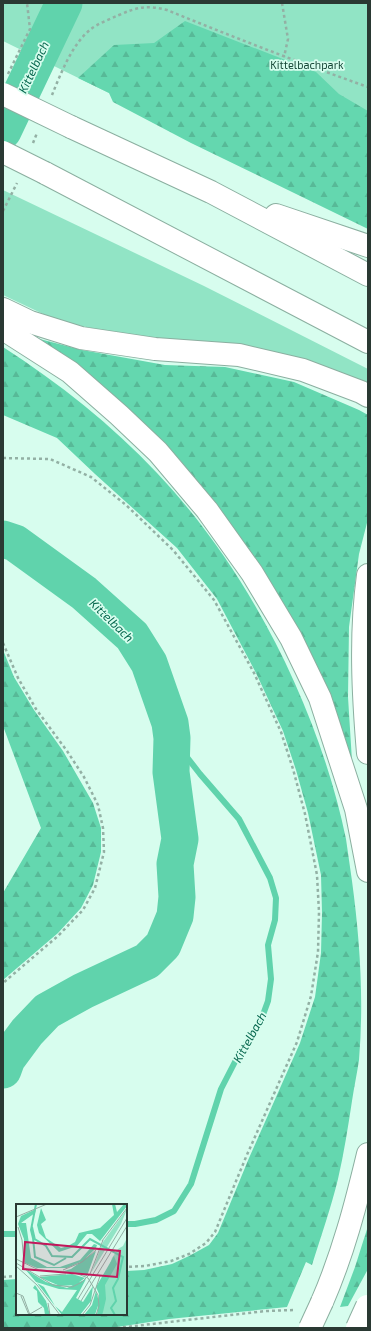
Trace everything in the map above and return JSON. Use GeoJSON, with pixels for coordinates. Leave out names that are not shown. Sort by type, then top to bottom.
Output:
{"type":"FeatureCollection","features":[{"type":"Feature","properties":{"kind":"highway"},"geometry":{"type":"LineString","coordinates":[[5,86],[71,127],[211,192],[368,275]]}},
{"type":"Feature","properties":{"kind":"highway"},"geometry":{"type":"LineString","coordinates":[[3,152],[46,173],[368,342]]}},
{"type":"Feature","properties":{"kind":"highway"},"geometry":{"type":"LineString","coordinates":[[211,192],[368,246]]}},
{"type":"Feature","properties":{"kind":"highway"},"geometry":{"type":"LineString","coordinates":[[3,309],[30,322],[81,338],[155,349],[239,355],[303,370],[368,396]]}},
{"type":"Feature","properties":{"kind":"highway"},"geometry":{"type":"LineString","coordinates":[[3,329],[70,372],[158,452],[208,510],[252,573],[291,638],[320,698],[356,809],[368,871]]}},
{"type":"Feature","properties":{"kind":"highway"},"geometry":{"type":"LineString","coordinates":[[368,575],[363,622],[365,715],[368,753]]}},
{"type":"Feature","properties":{"kind":"highway"},"geometry":{"type":"LineString","coordinates":[[306,1319],[322,1302],[329,1286],[349,1227],[368,1154]]}},
{"type":"Feature","properties":{"kind":"highway"},"geometry":{"type":"LineString","coordinates":[[357,1328],[368,1306]]}},
{"type":"Feature","properties":{"kind":"path"},"geometry":{"type":"LineString","coordinates":[[5,86],[30,29],[27,3]]}},
{"type":"Feature","properties":{"kind":"path"},"geometry":{"type":"LineString","coordinates":[[282,3],[285,30],[288,39],[284,57]]}},
{"type":"Feature","properties":{"kind":"path"},"geometry":{"type":"LineString","coordinates":[[52,96],[63,68],[76,45],[91,29],[108,19],[134,8],[146,6],[166,10],[284,57],[368,87]]}},
{"type":"Feature","properties":{"kind":"path"},"geometry":{"type":"LineString","coordinates":[[32,146],[38,131]]}},
{"type":"Feature","properties":{"kind":"path"},"geometry":{"type":"LineString","coordinates":[[3,211],[18,181]]}},
{"type":"Feature","properties":{"kind":"path"},"geometry":{"type":"LineString","coordinates":[[3,459],[50,459],[90,477],[126,505],[173,550],[214,600],[254,673],[281,732],[305,814],[317,875],[319,912],[318,952],[311,996],[297,1042],[246,1157],[215,1232],[206,1243],[189,1254],[171,1261],[145,1266],[127,1267]]}},
{"type":"Feature","properties":{"kind":"path"},"geometry":{"type":"LineString","coordinates":[[3,643],[18,678],[36,709],[84,777],[98,805],[103,828],[104,852],[95,888],[84,910],[58,936],[3,983]]}},
{"type":"Feature","properties":{"kind":"path"},"geometry":{"type":"LineString","coordinates":[[3,1278],[16,1276]]}},
{"type":"Feature","properties":{"kind":"path"},"geometry":{"type":"LineString","coordinates":[[117,1328],[266,1311],[306,1319]]}},
{"type":"Feature","properties":{"kind":"green space","name":"Kittelbachpark"},"geometry":{"type":"Polygon","coordinates":[[[3,3],[368,3],[368,156],[109,93],[3,41],[3,3]]]}},
{"type":"Feature","properties":{"kind":"green space"},"geometry":{"type":"Polygon","coordinates":[[[185,21],[316,72],[339,94],[368,111],[368,229],[191,143],[113,102],[109,93],[78,78],[114,45],[154,43],[185,21]]]}},
{"type":"Feature","properties":{"kind":"green space"},"geometry":{"type":"Polygon","coordinates":[[[3,190],[204,286],[368,369],[368,387],[351,378],[289,355],[218,342],[138,338],[58,321],[3,295],[3,190]]]}},
{"type":"Feature","properties":{"kind":"green space"},"geometry":{"type":"Polygon","coordinates":[[[32,337],[82,350],[165,365],[225,367],[294,382],[368,415],[368,519],[359,554],[349,627],[348,697],[352,761],[312,656],[256,560],[180,460],[108,395],[32,337]]]}},
{"type":"Feature","properties":{"kind":"green space"},"geometry":{"type":"Polygon","coordinates":[[[3,347],[44,375],[84,406],[122,438],[157,473],[190,511],[222,553],[250,597],[276,644],[299,692],[318,741],[334,790],[346,839],[357,925],[361,993],[359,1060],[344,1150],[332,1201],[312,1265],[306,1262],[287,1307],[169,1319],[111,1328],[3,1328],[3,1280],[16,1279],[16,1315],[127,1315],[127,1271],[144,1270],[172,1264],[209,1245],[218,1233],[249,1158],[300,1043],[315,997],[321,953],[322,913],[321,875],[308,813],[283,731],[256,673],[217,599],[177,548],[57,438],[3,415],[3,347]]]}},
{"type":"Feature","properties":{"kind":"green space"},"geometry":{"type":"Polygon","coordinates":[[[3,650],[14,677],[34,710],[63,751],[93,803],[101,828],[101,852],[93,885],[81,908],[58,933],[3,980],[3,893],[41,828],[3,726],[3,650]]]}},
{"type":"Feature","properties":{"kind":"green space"},"geometry":{"type":"Polygon","coordinates":[[[368,1226],[368,1269],[348,1306],[340,1307],[355,1267],[368,1226]]]}},
{"type":"Feature","properties":{"kind":"waterway","name":"Kittelbach"},"geometry":{"type":"LineString","coordinates":[[3,131],[64,3]]}},
{"type":"Feature","properties":{"kind":"waterway","name":"Kittelbach"},"geometry":{"type":"LineString","coordinates":[[3,539],[15,543],[84,593],[132,636],[149,663],[170,723],[172,738],[171,772],[180,839],[175,864],[177,897],[175,916],[163,945],[147,961],[83,991],[47,1011],[27,1032],[7,1059],[3,1070]]}},
{"type":"Feature","properties":{"kind":"waterway","name":"Kittelbach"},"geometry":{"type":"LineString","coordinates":[[127,1224],[156,1220],[174,1211],[191,1184],[221,1089],[239,1054],[260,1023],[268,1001],[271,979],[268,945],[275,920],[276,898],[270,878],[239,819],[200,774],[172,738]]}},
{"type":"Feature","properties":{"kind":"waterway","name":"Kittelbach"},"geometry":{"type":"LineString","coordinates":[[3,1234],[16,1234]]}}]}
